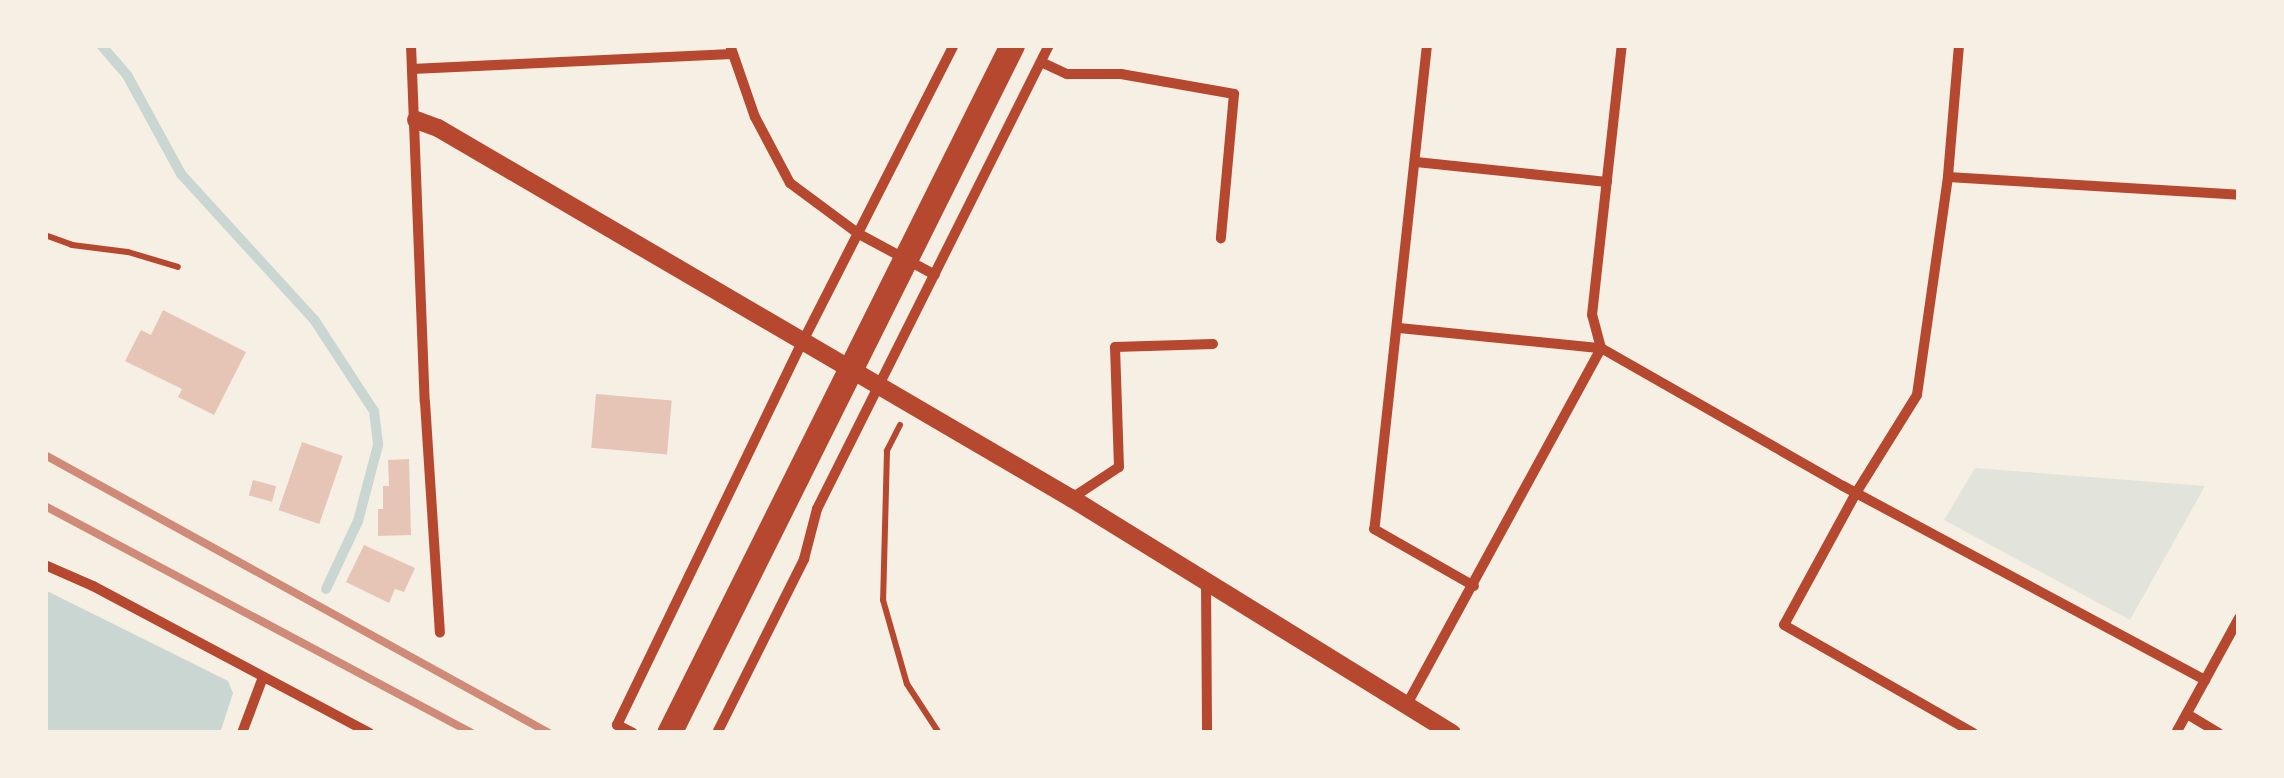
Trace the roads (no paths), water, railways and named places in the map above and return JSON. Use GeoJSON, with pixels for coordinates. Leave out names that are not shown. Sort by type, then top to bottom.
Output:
{"type":"FeatureCollection","features":[{"type":"Feature","properties":{"kind":"main road"},"geometry":{"type":"LineString","coordinates":[[670,733],[1012,45]]}},
{"type":"Feature","properties":{"kind":"street"},"geometry":{"type":"LineString","coordinates":[[411,45],[425,402],[440,632]]}},
{"type":"Feature","properties":{"kind":"street"},"geometry":{"type":"LineString","coordinates":[[633,733],[618,725],[802,343],[954,45]]}},
{"type":"Feature","properties":{"kind":"street"},"geometry":{"type":"LineString","coordinates":[[717,733],[804,559],[817,509],[1050,45]]}},
{"type":"Feature","properties":{"kind":"street"},"geometry":{"type":"LineString","coordinates":[[1428,45],[1374,529],[1474,586]]}},
{"type":"Feature","properties":{"kind":"street"},"geometry":{"type":"LineString","coordinates":[[1405,706],[1601,348],[1592,316],[1622,45]]}},
{"type":"Feature","properties":{"kind":"street"},"geometry":{"type":"LineString","coordinates":[[1960,45],[1948,177],[1918,395],[1856,493],[1784,625],[1973,733]]}},
{"type":"Feature","properties":{"kind":"street"},"geometry":{"type":"LineString","coordinates":[[412,69],[731,49],[755,118],[790,183],[859,234],[936,275]]}},
{"type":"Feature","properties":{"kind":"street"},"geometry":{"type":"LineString","coordinates":[[1040,62],[1067,74],[1121,74],[1234,94],[1221,238]]}},
{"type":"Feature","properties":{"kind":"street"},"geometry":{"type":"LineString","coordinates":[[416,120],[454,138],[1071,498],[1452,733]]}},
{"type":"Feature","properties":{"kind":"street"},"geometry":{"type":"LineString","coordinates":[[1416,162],[1607,182]]}},
{"type":"Feature","properties":{"kind":"street"},"geometry":{"type":"LineString","coordinates":[[1948,177],[2239,195]]}},
{"type":"Feature","properties":{"kind":"street"},"geometry":{"type":"LineString","coordinates":[[1399,328],[1601,348],[1856,493],[2206,680]]}},
{"type":"Feature","properties":{"kind":"street"},"geometry":{"type":"LineString","coordinates":[[1071,498],[1119,467],[1115,347],[1213,344]]}},
{"type":"Feature","properties":{"kind":"street"},"geometry":{"type":"LineString","coordinates":[[45,565],[93,586],[369,733]]}},
{"type":"Feature","properties":{"kind":"street"},"geometry":{"type":"LineString","coordinates":[[1206,582],[1207,733]]}},
{"type":"Feature","properties":{"kind":"street"},"geometry":{"type":"LineString","coordinates":[[2176,733],[2239,618]]}},
{"type":"Feature","properties":{"kind":"street"},"geometry":{"type":"LineString","coordinates":[[242,733],[263,677]]}},
{"type":"Feature","properties":{"kind":"street"},"geometry":{"type":"LineString","coordinates":[[2187,714],[2219,733]]}},
{"type":"Feature","properties":{"kind":"waterway"},"geometry":{"type":"LineString","coordinates":[[101,45],[127,75],[181,174],[315,321],[374,411],[378,445],[358,521],[326,589]]}},
{"type":"Feature","properties":{"kind":"railway"},"geometry":{"type":"LineString","coordinates":[[45,455],[549,733]]}},
{"type":"Feature","properties":{"kind":"railway"},"geometry":{"type":"LineString","coordinates":[[45,506],[472,733]]}}]}
